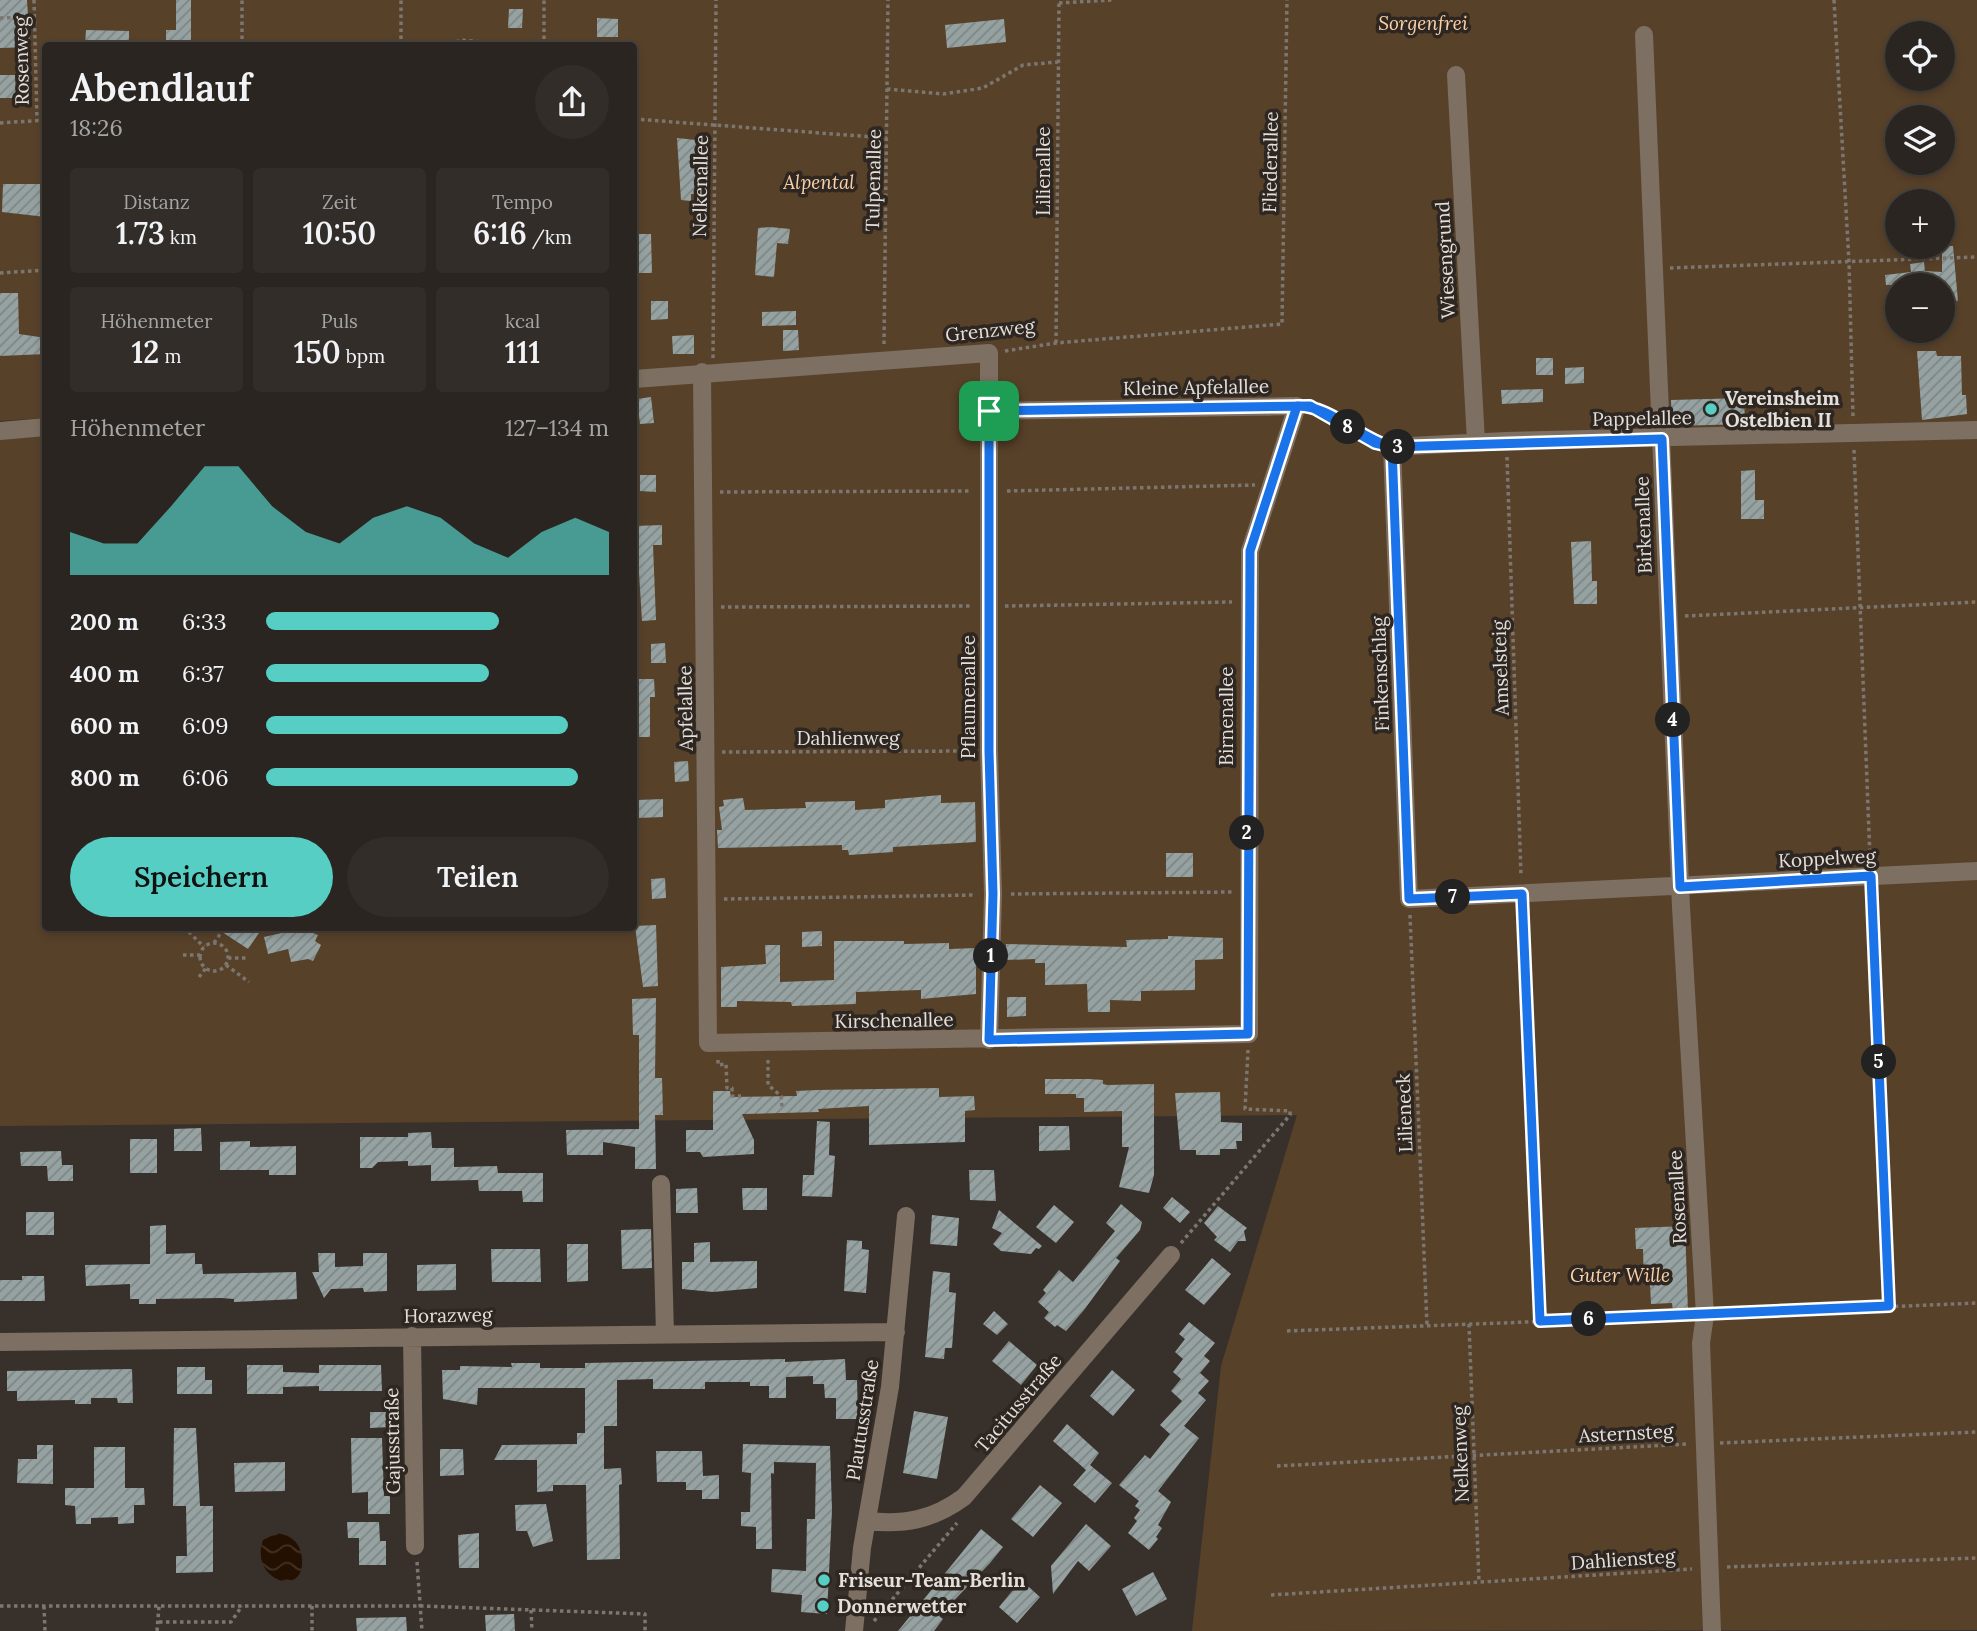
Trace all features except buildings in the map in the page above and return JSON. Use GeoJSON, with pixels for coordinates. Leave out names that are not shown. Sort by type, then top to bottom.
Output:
{"type":"FeatureCollection","features":[{"type":"Feature","properties":{"kind":"street","name":"Birkenallee"},"geometry":{"type":"LineString","coordinates":[[1644,35],[1680,887]]}},
{"type":"Feature","properties":{"kind":"street","name":"Wiesengrund"},"geometry":{"type":"LineString","coordinates":[[1456,75],[1476,442]]}},
{"type":"Feature","properties":{"kind":"street","name":"Grenzweg"},"geometry":{"type":"LineString","coordinates":[[637,379],[989,353]]}},
{"type":"Feature","properties":{"kind":"street","name":"Pflaumenallee"},"geometry":{"type":"LineString","coordinates":[[989,353],[989,751],[993,894],[989,1040]]}},
{"type":"Feature","properties":{"kind":"street","name":"Apfelallee"},"geometry":{"type":"LineString","coordinates":[[707,372],[706,752],[713,1043]]}},
{"type":"Feature","properties":{"kind":"street","name":"Kleine Apfelallee"},"geometry":{"type":"LineString","coordinates":[[989,411],[1297,406]]}},
{"type":"Feature","properties":{"kind":"street","name":"Birnenallee"},"geometry":{"type":"LineString","coordinates":[[1248,1034],[1250,551],[1297,406]]}},
{"type":"Feature","properties":{"kind":"street"},"geometry":{"type":"LineString","coordinates":[[0,431],[42,427]]}},
{"type":"Feature","properties":{"kind":"street","name":"Pappelallee"},"geometry":{"type":"LineString","coordinates":[[1392,447],[1506,441],[1977,430]]}},
{"type":"Feature","properties":{"kind":"street","name":"Finkenschlag"},"geometry":{"type":"LineString","coordinates":[[1392,447],[1409,899]]}},
{"type":"Feature","properties":{"kind":"street","name":"Koppelweg"},"geometry":{"type":"LineString","coordinates":[[1409,899],[1977,871]]}},
{"type":"Feature","properties":{"kind":"street","name":"Rosenallee"},"geometry":{"type":"LineString","coordinates":[[1680,887],[1705,1315],[1701,1343],[1712,1631]]}},
{"type":"Feature","properties":{"kind":"street","name":"Kirschenallee"},"geometry":{"type":"LineString","coordinates":[[713,1043],[1248,1034]]}},
{"type":"Feature","properties":{"kind":"street"},"geometry":{"type":"LineString","coordinates":[[661,1184],[665,1334]]}},
{"type":"Feature","properties":{"kind":"street","name":"Plautusstraße"},"geometry":{"type":"LineString","coordinates":[[854,1631],[867,1521],[896,1332],[905,1216]]}},
{"type":"Feature","properties":{"kind":"street","name":"Tacitusstraße"},"geometry":{"type":"LineString","coordinates":[[867,1521],[891,1524],[921,1520],[938,1514],[964,1497],[1171,1255]]}},
{"type":"Feature","properties":{"kind":"street","name":"Horazweg"},"geometry":{"type":"LineString","coordinates":[[0,1342],[896,1332]]}},
{"type":"Feature","properties":{"kind":"street","name":"Gajusstraße"},"geometry":{"type":"LineString","coordinates":[[412,1336],[415,1546]]}},
{"type":"Feature","properties":{"kind":"path","name":"Rosenweg"},"geometry":{"type":"LineString","coordinates":[[34,0],[37,121]]}},
{"type":"Feature","properties":{"kind":"path"},"geometry":{"type":"LineString","coordinates":[[242,0],[242,42]]}},
{"type":"Feature","properties":{"kind":"path"},"geometry":{"type":"LineString","coordinates":[[401,0],[401,42]]}},
{"type":"Feature","properties":{"kind":"path"},"geometry":{"type":"LineString","coordinates":[[544,0],[544,42]]}},
{"type":"Feature","properties":{"kind":"path","name":"Nelkenallee"},"geometry":{"type":"LineString","coordinates":[[707,372],[716,0]]}},
{"type":"Feature","properties":{"kind":"path","name":"Tulpenallee"},"geometry":{"type":"LineString","coordinates":[[884,360],[888,0]]}},
{"type":"Feature","properties":{"kind":"path"},"geometry":{"type":"LineString","coordinates":[[1059,2],[1112,0]]}},
{"type":"Feature","properties":{"kind":"path","name":"Fliederallee"},"geometry":{"type":"LineString","coordinates":[[1282,324],[1287,0]]}},
{"type":"Feature","properties":{"kind":"path"},"geometry":{"type":"LineString","coordinates":[[1834,0],[1835,29]]}},
{"type":"Feature","properties":{"kind":"path","name":"Lilienallee"},"geometry":{"type":"LineString","coordinates":[[1056,343],[1059,2]]}},
{"type":"Feature","properties":{"kind":"path"},"geometry":{"type":"LineString","coordinates":[[0,18],[34,17]]}},
{"type":"Feature","properties":{"kind":"path"},"geometry":{"type":"LineString","coordinates":[[457,42],[483,42]]}},
{"type":"Feature","properties":{"kind":"path"},"geometry":{"type":"LineString","coordinates":[[887,89],[943,94],[983,88],[1023,65],[1058,62]]}},
{"type":"Feature","properties":{"kind":"path"},"geometry":{"type":"LineString","coordinates":[[637,119],[887,138]]}},
{"type":"Feature","properties":{"kind":"path"},"geometry":{"type":"LineString","coordinates":[[0,123],[42,120]]}},
{"type":"Feature","properties":{"kind":"path"},"geometry":{"type":"LineString","coordinates":[[1654,269],[1977,257]]}},
{"type":"Feature","properties":{"kind":"path"},"geometry":{"type":"LineString","coordinates":[[0,273],[42,270]]}},
{"type":"Feature","properties":{"kind":"path","name":"Grenzweg"},"geometry":{"type":"LineString","coordinates":[[989,353],[1056,343],[1282,324]]}},
{"type":"Feature","properties":{"kind":"path"},"geometry":{"type":"LineString","coordinates":[[1297,406],[1310,406],[1375,443],[1392,447]]}},
{"type":"Feature","properties":{"kind":"path","name":"Amselsteig"},"geometry":{"type":"LineString","coordinates":[[1506,441],[1540,1321]]}},
{"type":"Feature","properties":{"kind":"path"},"geometry":{"type":"LineString","coordinates":[[1668,617],[1977,602]]}},
{"type":"Feature","properties":{"kind":"path","name":"Dahlienweg"},"geometry":{"type":"LineString","coordinates":[[706,752],[989,751]]}},
{"type":"Feature","properties":{"kind":"path"},"geometry":{"type":"LineString","coordinates":[[1871,876],[1889,1306]]}},
{"type":"Feature","properties":{"kind":"path","name":"Lilieneck"},"geometry":{"type":"LineString","coordinates":[[1409,899],[1427,1326]]}},
{"type":"Feature","properties":{"kind":"path"},"geometry":{"type":"LineString","coordinates":[[188,931],[204,947]]}},
{"type":"Feature","properties":{"kind":"path"},"geometry":{"type":"LineString","coordinates":[[200,955],[204,947],[214,943],[222,931]]}},
{"type":"Feature","properties":{"kind":"path"},"geometry":{"type":"LineString","coordinates":[[206,968],[220,970],[226,965],[226,949],[214,943]]}},
{"type":"Feature","properties":{"kind":"path"},"geometry":{"type":"LineString","coordinates":[[183,955],[200,955]]}},
{"type":"Feature","properties":{"kind":"path"},"geometry":{"type":"LineString","coordinates":[[200,955],[206,968]]}},
{"type":"Feature","properties":{"kind":"path"},"geometry":{"type":"LineString","coordinates":[[228,958],[249,958]]}},
{"type":"Feature","properties":{"kind":"path"},"geometry":{"type":"LineString","coordinates":[[226,965],[249,982]]}},
{"type":"Feature","properties":{"kind":"path"},"geometry":{"type":"LineString","coordinates":[[199,977],[206,968]]}},
{"type":"Feature","properties":{"kind":"path"},"geometry":{"type":"LineString","coordinates":[[1171,1255],[1290,1115],[1290,1111],[1245,1109],[1248,1034]]}},
{"type":"Feature","properties":{"kind":"path"},"geometry":{"type":"LineString","coordinates":[[713,1043],[718,1065],[726,1064],[727,1088],[732,1088],[732,1096],[741,1096]]}},
{"type":"Feature","properties":{"kind":"path"},"geometry":{"type":"LineString","coordinates":[[768,1043],[768,1085],[781,1096],[782,1107]]}},
{"type":"Feature","properties":{"kind":"path"},"geometry":{"type":"LineString","coordinates":[[1287,1331],[1977,1303]]}},
{"type":"Feature","properties":{"kind":"path","name":"Nelkenweg"},"geometry":{"type":"LineString","coordinates":[[1469,1324],[1479,1582]]}},
{"type":"Feature","properties":{"kind":"path","name":"Asternsteg"},"geometry":{"type":"LineString","coordinates":[[1277,1466],[1475,1454],[1977,1432]]}},
{"type":"Feature","properties":{"kind":"path"},"geometry":{"type":"LineString","coordinates":[[866,1631],[960,1520]]}},
{"type":"Feature","properties":{"kind":"path"},"geometry":{"type":"LineString","coordinates":[[415,1546],[422,1631]]}},
{"type":"Feature","properties":{"kind":"path","name":"Dahliensteg"},"geometry":{"type":"LineString","coordinates":[[1271,1595],[1709,1568],[1977,1558]]}},
{"type":"Feature","properties":{"kind":"path"},"geometry":{"type":"LineString","coordinates":[[0,1606],[421,1606],[645,1614],[645,1631]]}},
{"type":"Feature","properties":{"kind":"path"},"geometry":{"type":"LineString","coordinates":[[44,1606],[45,1631]]}},
{"type":"Feature","properties":{"kind":"path"},"geometry":{"type":"LineString","coordinates":[[157,1631],[159,1606]]}},
{"type":"Feature","properties":{"kind":"path"},"geometry":{"type":"LineString","coordinates":[[159,1622],[231,1622],[242,1606]]}},
{"type":"Feature","properties":{"kind":"path"},"geometry":{"type":"LineString","coordinates":[[312,1606],[312,1631]]}},
{"type":"Feature","properties":{"kind":"path"},"geometry":{"type":"LineString","coordinates":[[531,1610],[532,1631]]}},
{"type":"Feature","properties":{"kind":"green space"},"geometry":{"type":"Polygon","coordinates":[[[0,0],[1977,0],[1977,1630],[1192,1631],[1221,1366],[1297,1115],[0,1126],[0,437],[42,433],[42,931],[637,931],[637,42],[42,42],[42,418],[0,421],[0,0]]]}},
{"type":"Feature","properties":{"kind":"water"},"geometry":{"type":"Polygon","coordinates":[[[277,1533],[292,1539],[301,1553],[302,1568],[297,1577],[289,1581],[271,1575],[264,1566],[261,1555],[263,1540],[277,1533]]]}},
{"type":"Feature","properties":{"kind":"place","name":"Vereinsheim Ostelbien II"},"geometry":{"type":"Point","coordinates":[1711,409]}},
{"type":"Feature","properties":{"kind":"place","name":"Friseur-Team-Berlin"},"geometry":{"type":"Point","coordinates":[824,1580]}},
{"type":"Feature","properties":{"kind":"place","name":"Donnerwetter"},"geometry":{"type":"Point","coordinates":[823,1606]}},
{"type":"Feature","properties":{"kind":"route"},"geometry":{"type":"LineString","coordinates":[[989,411],[989,751],[993,894],[989,1040],[1248,1034],[1250,551],[1271,484],[1297,406],[1310,406],[1375,443],[1392,447],[1476,442],[1662,439],[1680,887],[1871,876],[1889,1306],[1540,1321],[1522,894],[1409,899],[1392,447],[1375,443],[1310,406],[989,411]]}},
{"type":"Feature","properties":{"kind":"park label","name":"Sorgenfrei"},"geometry":{"type":"Point","coordinates":[1423,23]}},
{"type":"Feature","properties":{"kind":"park label","name":"Alpental"},"geometry":{"type":"Point","coordinates":[819,182]}},
{"type":"Feature","properties":{"kind":"park label","name":"Guter Wille"},"geometry":{"type":"Point","coordinates":[1620,1275]}}]}
